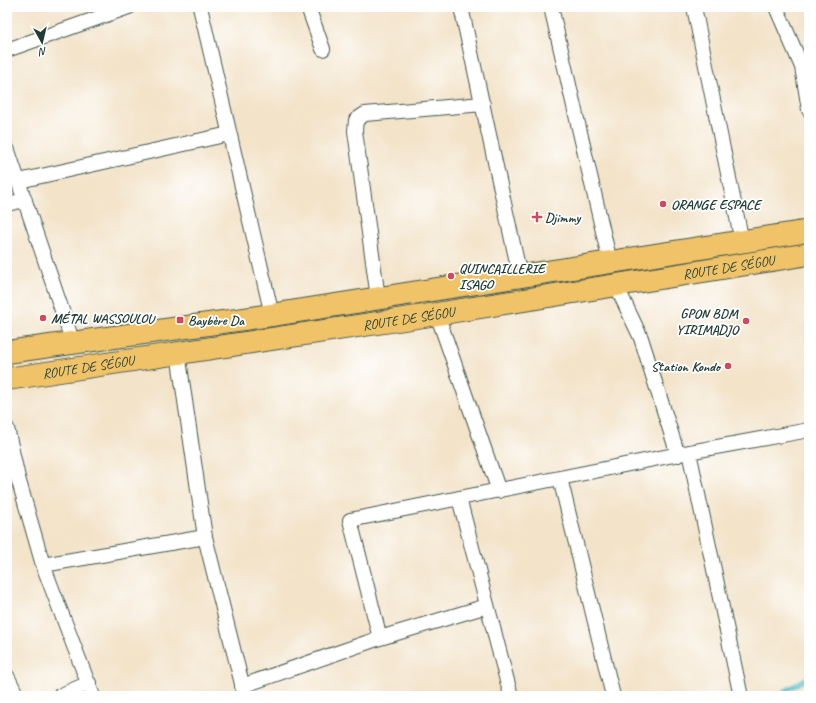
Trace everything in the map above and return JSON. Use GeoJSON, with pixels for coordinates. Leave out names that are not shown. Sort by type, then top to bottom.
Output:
{"type":"FeatureCollection","features":[{"type":"Feature","properties":{"kind":"highway","name":"ROUTE DE SÉGOU"},"geometry":{"type":"LineString","coordinates":[[7,352],[272,315],[809,231]]}},
{"type":"Feature","properties":{"kind":"highway","name":"ROUTE DE SÉGOU"},"geometry":{"type":"LineString","coordinates":[[7,379],[437,314],[809,254]]}},
{"type":"Feature","properties":{"kind":"street"},"geometry":{"type":"LineString","coordinates":[[7,50],[129,7]]}},
{"type":"Feature","properties":{"kind":"street"},"geometry":{"type":"LineString","coordinates":[[200,7],[272,315]]}},
{"type":"Feature","properties":{"kind":"street"},"geometry":{"type":"LineString","coordinates":[[308,7],[323,50]]}},
{"type":"Feature","properties":{"kind":"street"},"geometry":{"type":"LineString","coordinates":[[462,7],[520,276]]}},
{"type":"Feature","properties":{"kind":"street"},"geometry":{"type":"LineString","coordinates":[[551,7],[610,262]]}},
{"type":"Feature","properties":{"kind":"street"},"geometry":{"type":"LineString","coordinates":[[694,7],[742,242]]}},
{"type":"Feature","properties":{"kind":"street"},"geometry":{"type":"LineString","coordinates":[[776,7],[802,67],[809,110]]}},
{"type":"Feature","properties":{"kind":"street"},"geometry":{"type":"LineString","coordinates":[[378,298],[355,131],[356,120],[365,114],[483,104]]}},
{"type":"Feature","properties":{"kind":"street"},"geometry":{"type":"LineString","coordinates":[[19,181],[230,134]]}},
{"type":"Feature","properties":{"kind":"street"},"geometry":{"type":"LineString","coordinates":[[7,148],[73,343]]}},
{"type":"Feature","properties":{"kind":"street"},"geometry":{"type":"LineString","coordinates":[[7,204],[25,200]]}},
{"type":"Feature","properties":{"kind":"street"},"geometry":{"type":"LineString","coordinates":[[616,285],[641,338],[683,453],[740,692]]}},
{"type":"Feature","properties":{"kind":"street"},"geometry":{"type":"LineString","coordinates":[[437,314],[499,490]]}},
{"type":"Feature","properties":{"kind":"street"},"geometry":{"type":"LineString","coordinates":[[178,353],[205,537],[244,691],[380,638],[487,606]]}},
{"type":"Feature","properties":{"kind":"street"},"geometry":{"type":"LineString","coordinates":[[7,428],[18,478],[43,565],[89,682],[93,696]]}},
{"type":"Feature","properties":{"kind":"street"},"geometry":{"type":"LineString","coordinates":[[380,638],[350,520],[683,453],[809,430]]}},
{"type":"Feature","properties":{"kind":"street"},"geometry":{"type":"LineString","coordinates":[[560,478],[613,696]]}},
{"type":"Feature","properties":{"kind":"street"},"geometry":{"type":"LineString","coordinates":[[459,498],[511,696]]}},
{"type":"Feature","properties":{"kind":"street"},"geometry":{"type":"LineString","coordinates":[[43,565],[205,537]]}},
{"type":"Feature","properties":{"kind":"street"},"geometry":{"type":"LineString","coordinates":[[7,676],[16,696]]}},
{"type":"Feature","properties":{"kind":"street"},"geometry":{"type":"LineString","coordinates":[[59,696],[89,682]]}},
{"type":"Feature","properties":{"kind":"waterway"},"geometry":{"type":"LineString","coordinates":[[777,696],[809,677]]}},
{"type":"Feature","properties":{"kind":"place","name":"ORANGE ESPACE"},"geometry":{"type":"Point","coordinates":[663,204]}},
{"type":"Feature","properties":{"kind":"place","name":"Djimmy"},"geometry":{"type":"Point","coordinates":[537,217]}},
{"type":"Feature","properties":{"kind":"place","name":"QUINCAILLERIE ISAGO"},"geometry":{"type":"Point","coordinates":[451,276]}},
{"type":"Feature","properties":{"kind":"place","name":"MÉTAL WASSOULOU"},"geometry":{"type":"Point","coordinates":[43,318]}},
{"type":"Feature","properties":{"kind":"place","name":"Baybère Da"},"geometry":{"type":"Point","coordinates":[180,320]}},
{"type":"Feature","properties":{"kind":"place","name":"GPON BDM YIRIMADJO"},"geometry":{"type":"Point","coordinates":[746,321]}},
{"type":"Feature","properties":{"kind":"place","name":"Station Kondo"},"geometry":{"type":"Point","coordinates":[728,366]}}]}
